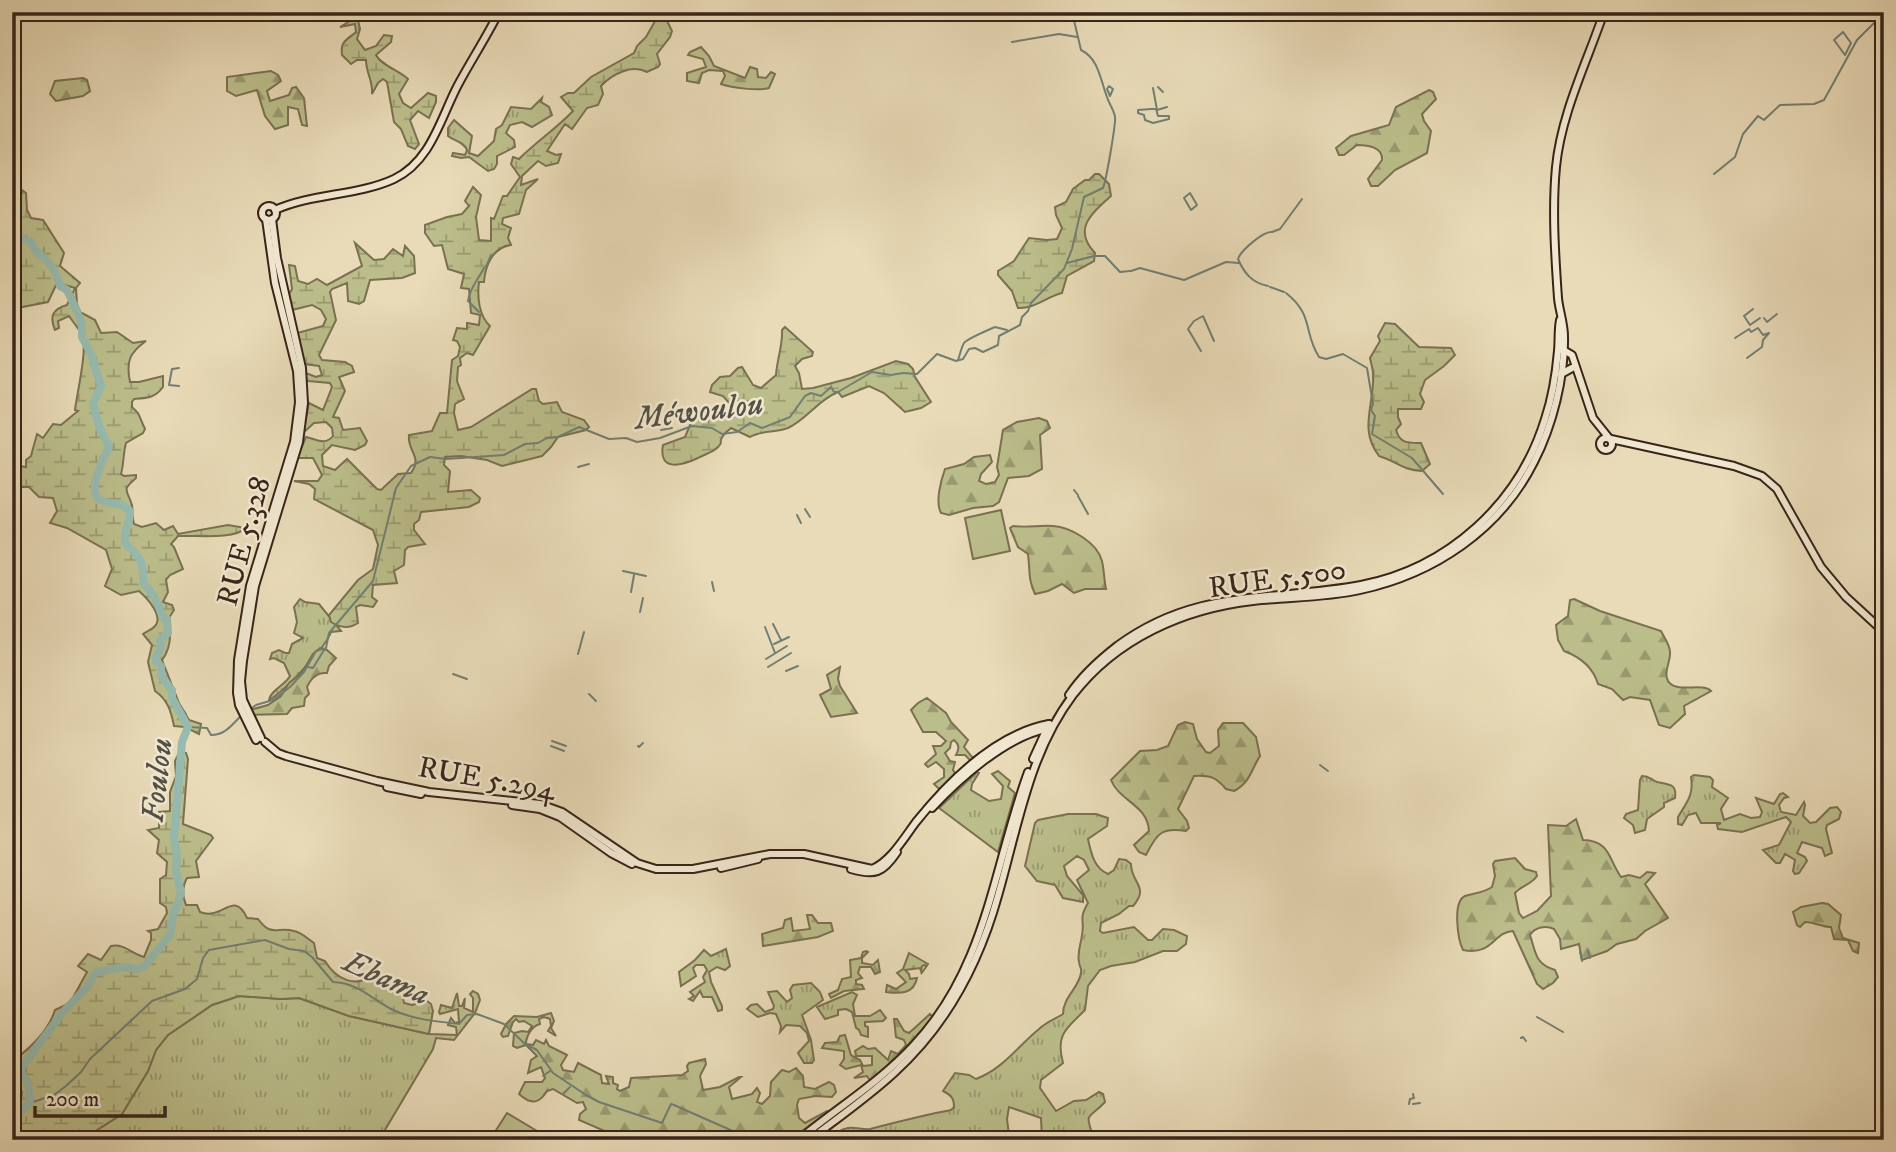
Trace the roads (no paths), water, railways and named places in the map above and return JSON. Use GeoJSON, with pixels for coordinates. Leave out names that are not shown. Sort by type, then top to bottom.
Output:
{"type":"FeatureCollection","features":[{"type":"Feature","properties":{"kind":"main road"},"geometry":{"type":"LineString","coordinates":[[273,209],[382,183],[412,168],[429,146],[497,12]]}},
{"type":"Feature","properties":{"kind":"main road","name":"RUE 5.500"},"geometry":{"type":"LineString","coordinates":[[799,1140],[899,1061],[929,1028],[953,992],[979,940],[1039,741],[1087,679],[1102,664],[1141,636],[1190,614],[1238,603],[1360,590],[1402,578],[1438,561],[1476,535],[1509,502],[1535,459],[1549,429],[1560,376],[1564,337],[1560,318],[1555,215],[1558,156],[1568,114],[1604,12]]}},
{"type":"Feature","properties":{"kind":"main road"},"geometry":{"type":"LineString","coordinates":[[268,206],[275,214],[269,219],[262,214],[268,206]]}},
{"type":"Feature","properties":{"kind":"main road","name":"RUE 5.328"},"geometry":{"type":"LineString","coordinates":[[261,742],[245,713],[241,681],[251,602],[301,431],[304,391],[269,219]]}},
{"type":"Feature","properties":{"kind":"main road"},"geometry":{"type":"LineString","coordinates":[[1552,406],[1561,352],[1560,318]]}},
{"type":"Feature","properties":{"kind":"main road"},"geometry":{"type":"LineString","coordinates":[[1564,337],[1579,372],[1596,435],[1603,449],[1608,450],[1611,441]]}},
{"type":"Feature","properties":{"kind":"main road"},"geometry":{"type":"LineString","coordinates":[[1561,352],[1572,355]]}},
{"type":"Feature","properties":{"kind":"main road"},"geometry":{"type":"LineString","coordinates":[[1561,352],[1572,368],[1579,372]]}},
{"type":"Feature","properties":{"kind":"main road"},"geometry":{"type":"LineString","coordinates":[[1560,376],[1572,368]]}},
{"type":"Feature","properties":{"kind":"main road","name":"RUE 5.500"},"geometry":{"type":"LineString","coordinates":[[809,1140],[904,1063],[933,1032],[954,1002],[983,942],[1024,800],[1050,726],[1074,687],[1094,665],[1140,631],[1175,613],[1228,599],[1360,585],[1394,576],[1440,554],[1470,533],[1495,510],[1514,486],[1552,406]]}},
{"type":"Feature","properties":{"kind":"main road"},"geometry":{"type":"LineString","coordinates":[[1593,418],[1611,441]]}},
{"type":"Feature","properties":{"kind":"main road"},"geometry":{"type":"LineString","coordinates":[[1600,441],[1632,444],[1734,466],[1767,480],[1781,496],[1821,567],[1846,597],[1884,632]]}},
{"type":"Feature","properties":{"kind":"main road","name":"RUE 5.294"},"geometry":{"type":"LineString","coordinates":[[261,742],[286,756],[377,781],[429,792],[540,804],[562,813],[637,863],[656,869],[693,869],[770,853],[804,854],[872,869],[890,855],[933,802],[964,771],[1010,737],[1034,727],[1050,726]]}},
{"type":"Feature","properties":{"kind":"waterway"},"geometry":{"type":"LineString","coordinates":[[353,12],[356,20]]}},
{"type":"Feature","properties":{"kind":"waterway","name":"Méwoulou"},"geometry":{"type":"LineString","coordinates":[[249,710],[273,700],[290,687],[304,672],[316,651],[326,648],[329,633],[373,581],[396,488],[411,466],[430,457],[446,459],[504,455],[525,444],[558,437],[579,427],[609,439],[626,438],[637,442],[660,438],[692,426],[712,428],[722,434],[737,432],[750,423],[762,428],[790,417],[805,396],[811,393],[821,396],[831,387],[834,392],[838,392],[872,372],[891,375],[917,374],[937,354],[956,361],[963,359],[969,349],[975,348],[983,352],[998,345],[999,336],[1020,325],[1031,303],[1064,269],[1072,249],[1084,197],[1103,188],[1106,175],[1114,112],[1095,64],[1081,50],[1072,12]]}},
{"type":"Feature","properties":{"kind":"waterway"},"geometry":{"type":"LineString","coordinates":[[1714,174],[1735,157],[1743,134],[1758,116],[1764,120],[1780,105],[1814,104],[1824,100],[1857,40],[1884,13]]}},
{"type":"Feature","properties":{"kind":"waterway"},"geometry":{"type":"LineString","coordinates":[[1843,32],[1851,43],[1845,55],[1834,40],[1843,32]]}},
{"type":"Feature","properties":{"kind":"waterway"},"geometry":{"type":"LineString","coordinates":[[1012,42],[1059,34],[1077,37]]}},
{"type":"Feature","properties":{"kind":"waterway","name":"Méwoulou"},"geometry":{"type":"LineString","coordinates":[[1109,86],[1113,89],[1110,96],[1107,89],[1109,86]]}},
{"type":"Feature","properties":{"kind":"waterway"},"geometry":{"type":"LineString","coordinates":[[1158,87],[1163,92]]}},
{"type":"Feature","properties":{"kind":"waterway"},"geometry":{"type":"LineString","coordinates":[[1153,88],[1157,110],[1167,107]]}},
{"type":"Feature","properties":{"kind":"waterway"},"geometry":{"type":"LineString","coordinates":[[1151,109],[1156,109],[1158,116],[1169,116],[1169,119],[1153,123],[1138,113],[1138,110],[1151,109]]}},
{"type":"Feature","properties":{"kind":"waterway"},"geometry":{"type":"LineString","coordinates":[[1190,193],[1197,205],[1191,210],[1184,198],[1190,193]]}},
{"type":"Feature","properties":{"kind":"waterway"},"geometry":{"type":"LineString","coordinates":[[1272,232],[1280,229],[1302,199]]}},
{"type":"Feature","properties":{"kind":"waterway"},"geometry":{"type":"LineString","coordinates":[[1268,286],[1249,277],[1238,259],[1253,242],[1271,232]]}},
{"type":"Feature","properties":{"kind":"waterway","name":"Foulou"},"geometry":{"type":"LineString","coordinates":[[12,234],[31,242],[51,266],[60,286],[67,290],[82,325],[82,337],[91,354],[101,386],[93,404],[109,447],[98,474],[96,495],[103,501],[123,505],[130,511],[125,540],[140,559],[143,583],[150,590],[163,618],[167,619],[168,633],[160,640],[161,648],[156,662],[161,666],[161,676],[172,690],[172,698],[188,727],[182,742],[174,838],[176,872],[181,892],[174,910],[170,935],[144,967],[96,972],[87,987],[63,1012],[24,1064],[20,1072],[28,1082],[30,1103],[12,1119]]}},
{"type":"Feature","properties":{"kind":"waterway"},"geometry":{"type":"LineString","coordinates":[[486,267],[491,255]]}},
{"type":"Feature","properties":{"kind":"waterway"},"geometry":{"type":"LineString","coordinates":[[1067,263],[1105,256],[1120,272],[1130,271]]}},
{"type":"Feature","properties":{"kind":"waterway"},"geometry":{"type":"LineString","coordinates":[[1131,271],[1140,268],[1184,280],[1226,262],[1239,263]]}},
{"type":"Feature","properties":{"kind":"waterway"},"geometry":{"type":"LineString","coordinates":[[479,312],[468,301],[484,268]]}},
{"type":"Feature","properties":{"kind":"waterway"},"geometry":{"type":"LineString","coordinates":[[1270,287],[1284,292]]}},
{"type":"Feature","properties":{"kind":"waterway"},"geometry":{"type":"LineString","coordinates":[[1286,293],[1305,316],[1319,357],[1326,359],[1343,354],[1367,368],[1373,404],[1371,410],[1375,416],[1372,434],[1412,458],[1443,494]]}},
{"type":"Feature","properties":{"kind":"waterway"},"geometry":{"type":"LineString","coordinates":[[1753,309],[1744,316],[1750,325],[1760,318]]}},
{"type":"Feature","properties":{"kind":"waterway"},"geometry":{"type":"LineString","coordinates":[[1764,318],[1767,322],[1777,314]]}},
{"type":"Feature","properties":{"kind":"waterway"},"geometry":{"type":"LineString","coordinates":[[1201,351],[1188,329],[1194,321],[1203,316],[1214,341]]}},
{"type":"Feature","properties":{"kind":"waterway"},"geometry":{"type":"LineString","coordinates":[[958,360],[964,343],[969,339],[995,327],[1007,330]]}},
{"type":"Feature","properties":{"kind":"waterway"},"geometry":{"type":"LineString","coordinates":[[1735,338],[1749,329],[1751,332],[1758,328],[1763,335],[1769,333],[1763,340],[1762,347],[1747,358]]}},
{"type":"Feature","properties":{"kind":"waterway"},"geometry":{"type":"LineString","coordinates":[[179,368],[172,369],[169,385],[179,386]]}},
{"type":"Feature","properties":{"kind":"waterway"},"geometry":{"type":"LineString","coordinates":[[661,430],[672,428]]}},
{"type":"Feature","properties":{"kind":"waterway"},"geometry":{"type":"LineString","coordinates":[[578,467],[589,464]]}},
{"type":"Feature","properties":{"kind":"waterway"},"geometry":{"type":"LineString","coordinates":[[1074,490],[1078,495]]}},
{"type":"Feature","properties":{"kind":"waterway"},"geometry":{"type":"LineString","coordinates":[[1078,496],[1088,514]]}},
{"type":"Feature","properties":{"kind":"waterway"},"geometry":{"type":"LineString","coordinates":[[805,509],[810,517]]}},
{"type":"Feature","properties":{"kind":"waterway"},"geometry":{"type":"LineString","coordinates":[[797,515],[801,523]]}},
{"type":"Feature","properties":{"kind":"waterway"},"geometry":{"type":"LineString","coordinates":[[623,571],[646,576]]}},
{"type":"Feature","properties":{"kind":"waterway"},"geometry":{"type":"LineString","coordinates":[[631,592],[634,575]]}},
{"type":"Feature","properties":{"kind":"waterway"},"geometry":{"type":"LineString","coordinates":[[712,582],[714,591]]}},
{"type":"Feature","properties":{"kind":"waterway"},"geometry":{"type":"LineString","coordinates":[[640,612],[643,598]]}},
{"type":"Feature","properties":{"kind":"waterway"},"geometry":{"type":"LineString","coordinates":[[773,624],[781,640]]}},
{"type":"Feature","properties":{"kind":"waterway"},"geometry":{"type":"LineString","coordinates":[[765,627],[775,653]]}},
{"type":"Feature","properties":{"kind":"waterway"},"geometry":{"type":"LineString","coordinates":[[578,654],[584,632]]}},
{"type":"Feature","properties":{"kind":"waterway"},"geometry":{"type":"LineString","coordinates":[[774,644],[789,637]]}},
{"type":"Feature","properties":{"kind":"waterway"},"geometry":{"type":"LineString","coordinates":[[766,659],[787,646]]}},
{"type":"Feature","properties":{"kind":"waterway"},"geometry":{"type":"LineString","coordinates":[[308,667],[313,668],[324,650]]}},
{"type":"Feature","properties":{"kind":"waterway"},"geometry":{"type":"LineString","coordinates":[[768,667],[791,653]]}},
{"type":"Feature","properties":{"kind":"waterway"},"geometry":{"type":"LineString","coordinates":[[786,671],[798,666]]}},
{"type":"Feature","properties":{"kind":"waterway"},"geometry":{"type":"LineString","coordinates":[[453,674],[467,679]]}},
{"type":"Feature","properties":{"kind":"waterway"},"geometry":{"type":"LineString","coordinates":[[589,694],[596,701]]}},
{"type":"Feature","properties":{"kind":"waterway","name":"Foulou"},"geometry":{"type":"LineString","coordinates":[[176,702],[186,714],[185,722]]}},
{"type":"Feature","properties":{"kind":"waterway","name":"Méwoulou"},"geometry":{"type":"LineString","coordinates":[[188,727],[207,728],[211,735],[216,735],[242,715]]}},
{"type":"Feature","properties":{"kind":"waterway"},"geometry":{"type":"LineString","coordinates":[[552,741],[566,746]]}},
{"type":"Feature","properties":{"kind":"waterway"},"geometry":{"type":"LineString","coordinates":[[638,746],[643,743]]}},
{"type":"Feature","properties":{"kind":"waterway"},"geometry":{"type":"LineString","coordinates":[[551,746],[564,751]]}},
{"type":"Feature","properties":{"kind":"waterway"},"geometry":{"type":"LineString","coordinates":[[1320,765],[1328,771]]}},
{"type":"Feature","properties":{"kind":"waterway","name":"Ebama"},"geometry":{"type":"LineString","coordinates":[[30,1103],[54,1095],[66,1086],[90,1059],[152,1001],[185,989],[197,979],[203,958],[209,950],[265,940],[289,949],[304,951],[333,982],[358,988],[401,1013],[426,1020],[459,1024],[467,1015],[477,1014],[504,1024],[525,1044],[537,1050],[553,1073],[599,1102],[662,1123],[671,1104],[735,1132],[744,1140]]}},
{"type":"Feature","properties":{"kind":"waterway"},"geometry":{"type":"LineString","coordinates":[[1588,950],[1590,958]]}},
{"type":"Feature","properties":{"kind":"waterway"},"geometry":{"type":"LineString","coordinates":[[1580,952],[1582,961]]}},
{"type":"Feature","properties":{"kind":"waterway"},"geometry":{"type":"LineString","coordinates":[[1537,1017],[1563,1032]]}},
{"type":"Feature","properties":{"kind":"waterway"},"geometry":{"type":"LineString","coordinates":[[1521,1038],[1526,1041]]}},
{"type":"Feature","properties":{"kind":"waterway"},"geometry":{"type":"LineString","coordinates":[[543,1076],[550,1071]]}},
{"type":"Feature","properties":{"kind":"waterway"},"geometry":{"type":"LineString","coordinates":[[563,1094],[570,1087]]}},
{"type":"Feature","properties":{"kind":"waterway"},"geometry":{"type":"LineString","coordinates":[[1409,1104],[1410,1099],[1414,1098],[1413,1094]]}},
{"type":"Feature","properties":{"kind":"waterway"},"geometry":{"type":"LineString","coordinates":[[1413,1104],[1420,1103]]}}]}
